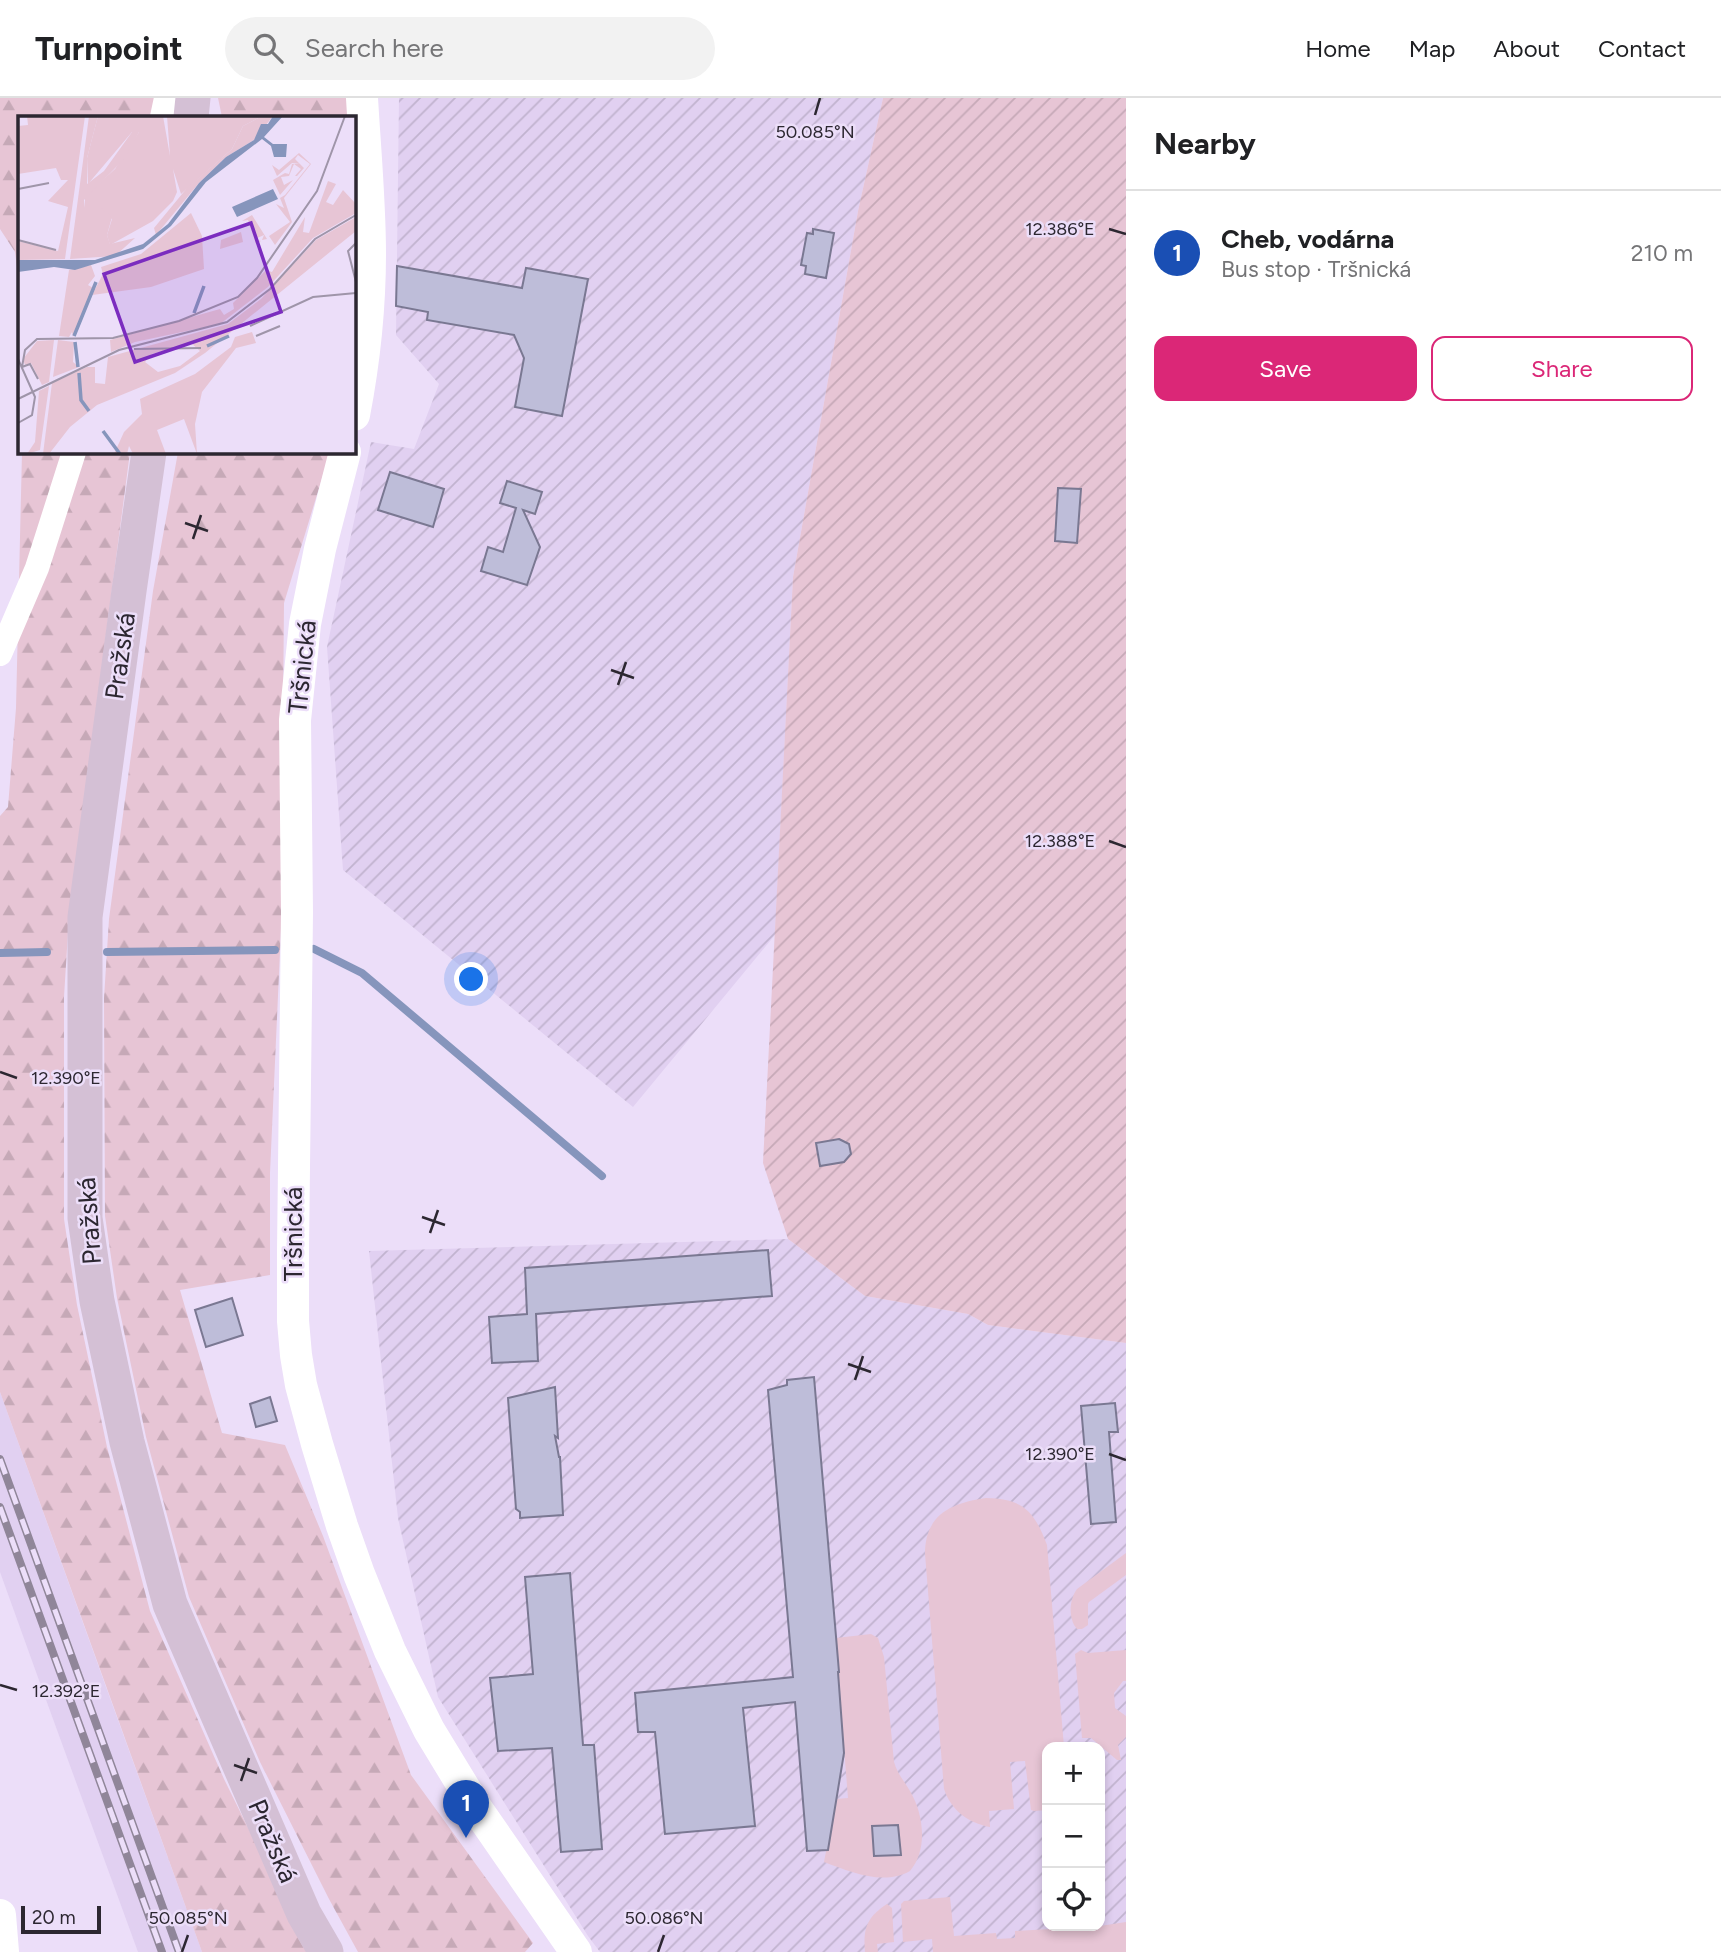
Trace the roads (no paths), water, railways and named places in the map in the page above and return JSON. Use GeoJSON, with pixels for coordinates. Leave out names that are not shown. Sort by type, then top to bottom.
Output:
{"type":"FeatureCollection","features":[{"type":"Feature","properties":{"kind":"main road"},"geometry":{"type":"LineString","coordinates":[[191,116],[193,98]]}},
{"type":"Feature","properties":{"kind":"main road","name":"Pražská"},"geometry":{"type":"LineString","coordinates":[[149,453],[85,917],[85,1218],[97,1301],[124,1429],[170,1604],[304,1914],[326,1952]]}},
{"type":"Feature","properties":{"kind":"street"},"geometry":{"type":"LineString","coordinates":[[162,116],[166,98]]}},
{"type":"Feature","properties":{"kind":"street"},"geometry":{"type":"LineString","coordinates":[[355,408],[364,346],[370,253],[362,98]]}},
{"type":"Feature","properties":{"kind":"street"},"geometry":{"type":"LineString","coordinates":[[0,654],[37,568],[74,453]]}},
{"type":"Feature","properties":{"kind":"street","name":"Tršnická"},"geometry":{"type":"LineString","coordinates":[[345,453],[320,549],[305,624],[295,720],[297,912],[293,1321],[296,1355],[301,1385],[342,1526],[390,1651],[429,1730],[477,1809],[576,1952]]}},
{"type":"Feature","properties":{"kind":"street"},"geometry":{"type":"LineString","coordinates":[[0,1915],[3,1952]]}},
{"type":"Feature","properties":{"kind":"waterway"},"geometry":{"type":"LineString","coordinates":[[314,949],[362,973],[602,1176]]}},
{"type":"Feature","properties":{"kind":"waterway"},"geometry":{"type":"LineString","coordinates":[[107,952],[275,950]]}},
{"type":"Feature","properties":{"kind":"waterway"},"geometry":{"type":"LineString","coordinates":[[0,953],[47,952]]}},
{"type":"Feature","properties":{"kind":"railway"},"geometry":{"type":"LineString","coordinates":[[0,1459],[179,1952]]}},
{"type":"Feature","properties":{"kind":"railway"},"geometry":{"type":"LineString","coordinates":[[0,1507],[162,1952]]}},
{"type":"Feature","properties":{"kind":"place","name":"Cheb, vodárna"},"geometry":{"type":"Point","coordinates":[466,1838]}}]}
